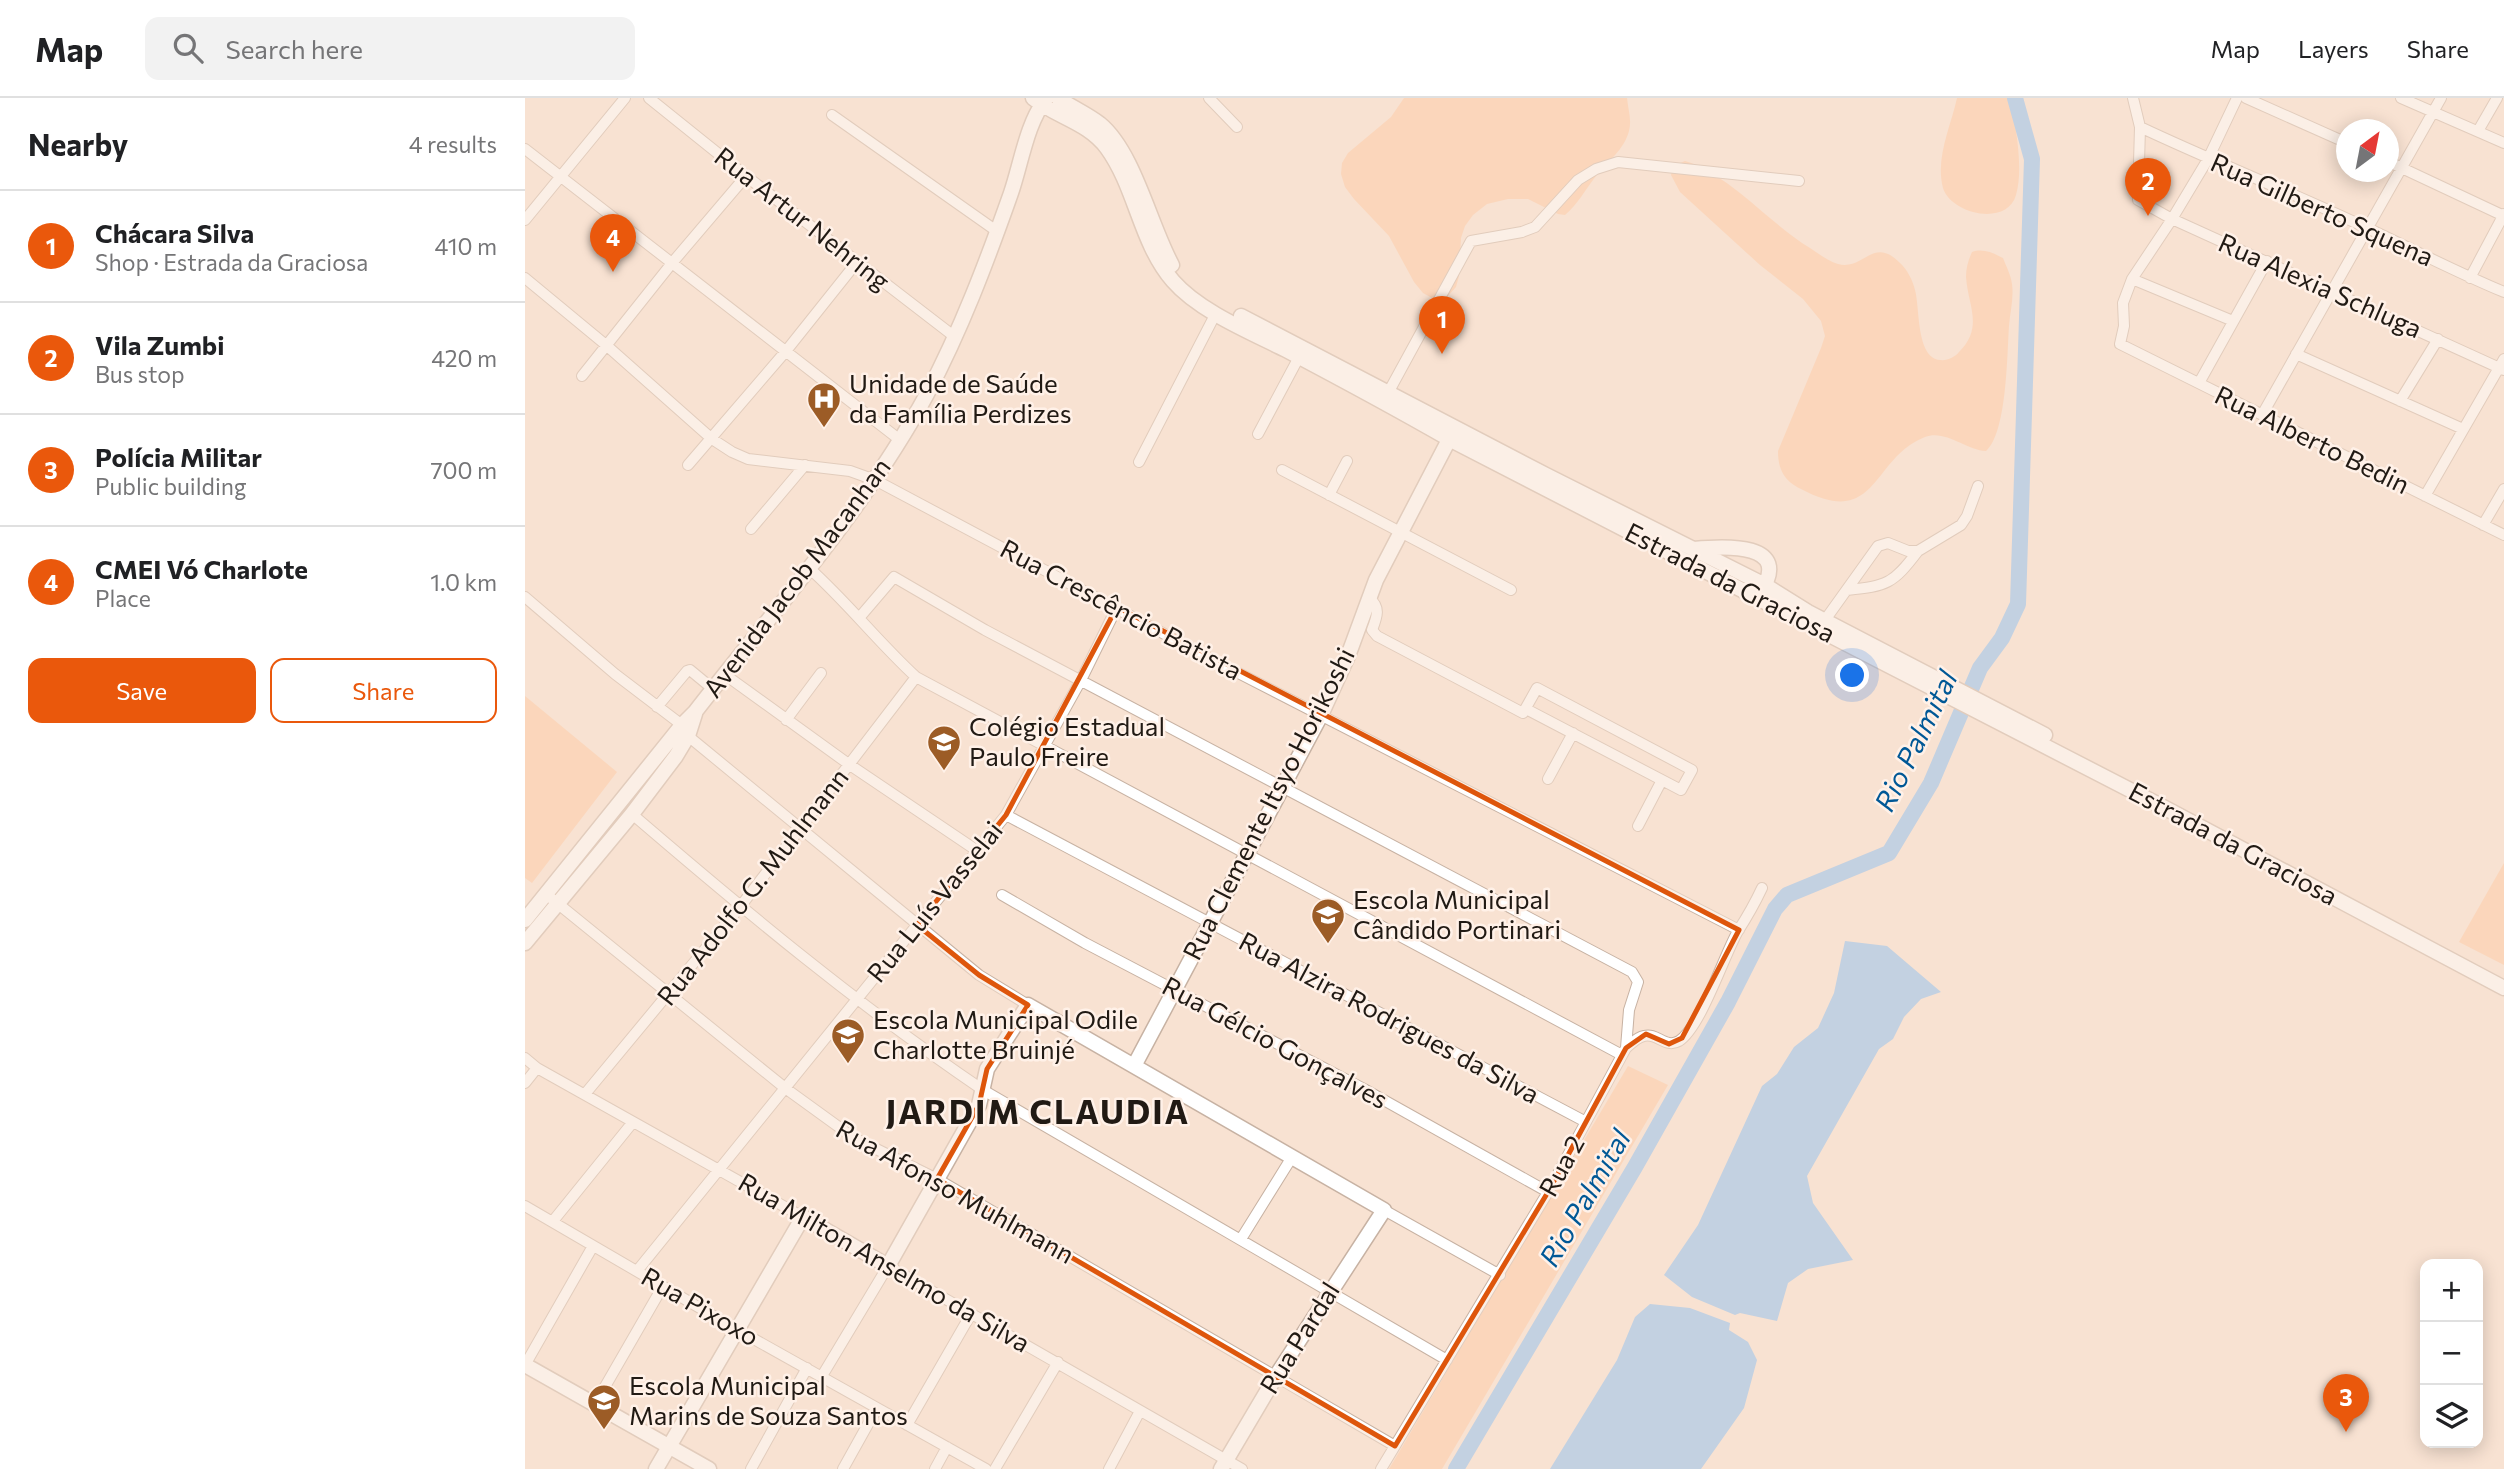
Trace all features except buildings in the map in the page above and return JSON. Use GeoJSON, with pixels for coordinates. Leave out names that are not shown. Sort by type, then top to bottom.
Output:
{"type":"FeatureCollection","features":[{"type":"Feature","properties":{"kind":"main road","name":"Estrada da Graciosa"},"geometry":{"type":"LineString","coordinates":[[1058,98],[1100,125],[1113,138],[1125,156],[1166,255],[1175,270],[1206,298],[1388,393],[1452,433],[1955,693],[2504,988]]}},
{"type":"Feature","properties":{"kind":"main road","name":"Estrada da Graciosa"},"geometry":{"type":"LineString","coordinates":[[1040,100],[1076,121],[1106,146],[1116,162],[1161,264],[1181,289],[1216,313],[1452,433],[1692,549],[1761,591],[1825,620],[1955,693]]}},
{"type":"Feature","properties":{"kind":"main road","name":"Avenida Jacob Macanhan"},"geometry":{"type":"LineString","coordinates":[[525,943],[632,814],[676,756],[695,712],[809,568],[875,480],[900,440],[927,394],[955,337],[997,232],[1040,100]]}},
{"type":"Feature","properties":{"kind":"main road","name":"Rua Clemente Itsyo Horikoshi"},"geometry":{"type":"LineString","coordinates":[[1134,1066],[1321,715],[1347,656],[1375,580],[1452,433]]}},
{"type":"Feature","properties":{"kind":"main road"},"geometry":{"type":"LineString","coordinates":[[1692,549],[1739,547],[1758,553],[1767,561],[1770,570],[1761,591]]}},
{"type":"Feature","properties":{"kind":"main road","name":"Estrada da Graciosa"},"geometry":{"type":"LineString","coordinates":[[1985,709],[2504,978]]}},
{"type":"Feature","properties":{"kind":"main road"},"geometry":{"type":"LineString","coordinates":[[525,920],[671,739],[685,731]]}},
{"type":"Feature","properties":{"kind":"main road"},"geometry":{"type":"LineString","coordinates":[[888,1266],[979,1105],[987,1069],[1028,1005],[1384,1210]]}},
{"type":"Feature","properties":{"kind":"main road","name":"Rua Pardal"},"geometry":{"type":"LineString","coordinates":[[1224,1464],[1329,1291],[1384,1210]]}},
{"type":"Feature","properties":{"kind":"main road"},"geometry":{"type":"LineString","coordinates":[[656,1469],[803,1217]]}},
{"type":"Feature","properties":{"kind":"main road","name":"Rua Milton Anselmo da Silva"},"geometry":{"type":"LineString","coordinates":[[803,1217],[888,1266]]}},
{"type":"Feature","properties":{"kind":"main road"},"geometry":{"type":"LineString","coordinates":[[525,1365],[709,1469]]}},
{"type":"Feature","properties":{"kind":"street"},"geometry":{"type":"LineString","coordinates":[[525,220],[625,98]]}},
{"type":"Feature","properties":{"kind":"street","name":"Rua Artur Nehring"},"geometry":{"type":"LineString","coordinates":[[649,98],[955,337]]}},
{"type":"Feature","properties":{"kind":"street"},"geometry":{"type":"LineString","coordinates":[[1209,98],[1237,127]]}},
{"type":"Feature","properties":{"kind":"street"},"geometry":{"type":"LineString","coordinates":[[2133,98],[2140,127]]}},
{"type":"Feature","properties":{"kind":"street"},"geometry":{"type":"LineString","coordinates":[[2233,321],[2132,279],[2208,159],[2237,98]]}},
{"type":"Feature","properties":{"kind":"street"},"geometry":{"type":"LineString","coordinates":[[2246,98],[2336,138]]}},
{"type":"Feature","properties":{"kind":"street"},"geometry":{"type":"LineString","coordinates":[[2400,98],[2504,143]]}},
{"type":"Feature","properties":{"kind":"street"},"geometry":{"type":"LineString","coordinates":[[2262,415],[2441,98]]}},
{"type":"Feature","properties":{"kind":"street"},"geometry":{"type":"LineString","coordinates":[[2478,131],[2497,98]]}},
{"type":"Feature","properties":{"kind":"street"},"geometry":{"type":"LineString","coordinates":[[832,114],[997,232]]}},
{"type":"Feature","properties":{"kind":"street","name":"Rua Gilberto Squena"},"geometry":{"type":"LineString","coordinates":[[2140,127],[2368,228],[2504,292]]}},
{"type":"Feature","properties":{"kind":"street","name":"Rua Alexia Schluga"},"geometry":{"type":"LineString","coordinates":[[2140,127],[2138,200],[2172,219],[2438,339],[2502,365]]}},
{"type":"Feature","properties":{"kind":"street"},"geometry":{"type":"LineString","coordinates":[[525,149],[900,440]]}},
{"type":"Feature","properties":{"kind":"street"},"geometry":{"type":"LineString","coordinates":[[1388,393],[1471,241],[1522,232],[1535,227],[1578,180],[1596,169],[1618,162],[1799,181]]}},
{"type":"Feature","properties":{"kind":"street"},"geometry":{"type":"LineString","coordinates":[[2399,167],[2504,215],[2470,278]]}},
{"type":"Feature","properties":{"kind":"street"},"geometry":{"type":"LineString","coordinates":[[582,376],[746,176]]}},
{"type":"Feature","properties":{"kind":"street"},"geometry":{"type":"LineString","coordinates":[[2199,383],[2267,261]]}},
{"type":"Feature","properties":{"kind":"street"},"geometry":{"type":"LineString","coordinates":[[688,465],[786,351],[857,262]]}},
{"type":"Feature","properties":{"kind":"street","name":"Rua Crescêncio Batista"},"geometry":{"type":"LineString","coordinates":[[525,278],[712,439],[732,452],[748,459],[850,471],[875,480],[1221,664],[1739,930]]}},
{"type":"Feature","properties":{"kind":"street","name":"Rua Alberto Bedin"},"geometry":{"type":"LineString","coordinates":[[2132,279],[2123,303],[2124,326],[2120,344],[2504,535]]}},
{"type":"Feature","properties":{"kind":"street"},"geometry":{"type":"LineString","coordinates":[[1139,463],[1216,313]]}},
{"type":"Feature","properties":{"kind":"street"},"geometry":{"type":"LineString","coordinates":[[2400,401],[2438,339]]}},
{"type":"Feature","properties":{"kind":"street"},"geometry":{"type":"LineString","coordinates":[[2296,355],[2463,429]]}},
{"type":"Feature","properties":{"kind":"street"},"geometry":{"type":"LineString","coordinates":[[1258,434],[1299,357]]}},
{"type":"Feature","properties":{"kind":"street"},"geometry":{"type":"LineString","coordinates":[[2425,496],[2502,365]]}},
{"type":"Feature","properties":{"kind":"street"},"geometry":{"type":"LineString","coordinates":[[1329,495],[1347,461]]}},
{"type":"Feature","properties":{"kind":"street"},"geometry":{"type":"LineString","coordinates":[[751,529],[805,465]]}},
{"type":"Feature","properties":{"kind":"street"},"geometry":{"type":"LineString","coordinates":[[1282,470],[1511,590]]}},
{"type":"Feature","properties":{"kind":"street"},"geometry":{"type":"LineString","coordinates":[[1847,590],[1880,587],[1888,583],[1904,569],[1917,551],[1961,525],[1978,485]]}},
{"type":"Feature","properties":{"kind":"street"},"geometry":{"type":"LineString","coordinates":[[2483,525],[2504,489]]}},
{"type":"Feature","properties":{"kind":"street"},"geometry":{"type":"LineString","coordinates":[[1825,620],[1878,546],[1888,542],[1908,551],[1917,551]]}},
{"type":"Feature","properties":{"kind":"street"},"geometry":{"type":"LineString","coordinates":[[809,568],[836,592],[885,649],[916,677],[1624,1051]]}},
{"type":"Feature","properties":{"kind":"street"},"geometry":{"type":"LineString","coordinates":[[859,618],[894,577],[985,631],[1632,972],[1637,982],[1629,1010],[1624,1051]]}},
{"type":"Feature","properties":{"kind":"street"},"geometry":{"type":"LineString","coordinates":[[525,597],[979,975],[1028,1005]]}},
{"type":"Feature","properties":{"kind":"street"},"geometry":{"type":"LineString","coordinates":[[1369,598],[1377,607],[1378,614],[1373,630],[1377,636],[1523,713],[1537,688],[1692,769],[1681,790],[1526,709]]}},
{"type":"Feature","properties":{"kind":"street","name":"Rua Luís Vasselai"},"geometry":{"type":"LineString","coordinates":[[637,1271],[1006,815],[1081,680],[1117,607]]}},
{"type":"Feature","properties":{"kind":"street"},"geometry":{"type":"LineString","coordinates":[[657,707],[687,671],[713,689]]}},
{"type":"Feature","properties":{"kind":"street"},"geometry":{"type":"LineString","coordinates":[[786,720],[821,673]]}},
{"type":"Feature","properties":{"kind":"street"},"geometry":{"type":"LineString","coordinates":[[724,674],[850,765],[976,850]]}},
{"type":"Feature","properties":{"kind":"street","name":"Rua Adolfo G. Muhlmann"},"geometry":{"type":"LineString","coordinates":[[585,1094],[740,907],[916,677]]}},
{"type":"Feature","properties":{"kind":"street"},"geometry":{"type":"LineString","coordinates":[[1548,779],[1573,733]]}},
{"type":"Feature","properties":{"kind":"street"},"geometry":{"type":"LineString","coordinates":[[1638,826],[1662,780]]}},
{"type":"Feature","properties":{"kind":"street"},"geometry":{"type":"LineString","coordinates":[[632,814],[740,907],[856,999],[910,1041],[983,1090],[1447,1360]]}},
{"type":"Feature","properties":{"kind":"street","name":"Rua Alzira Rodrigues da Silva"},"geometry":{"type":"LineString","coordinates":[[1006,815],[1586,1122]]}},
{"type":"Feature","properties":{"kind":"street"},"geometry":{"type":"LineString","coordinates":[[1624,1051],[1644,1035],[1669,1044],[1682,1038],[1708,996],[1762,888]]}},
{"type":"Feature","properties":{"kind":"street","name":"Rua Afonso Muhlmann"},"geometry":{"type":"LineString","coordinates":[[546,894],[786,1088],[854,1138],[937,1180],[1395,1446]]}},
{"type":"Feature","properties":{"kind":"street","name":"Rua Gélcio Gonçalves"},"geometry":{"type":"LineString","coordinates":[[1002,895],[1173,990],[1364,1089],[1548,1192]]}},
{"type":"Feature","properties":{"kind":"street","name":"Rua 2"},"geometry":{"type":"LineString","coordinates":[[1381,1469],[1500,1275],[1624,1051]]}},
{"type":"Feature","properties":{"kind":"street","name":"Rua Milton Anselmo da Silva"},"geometry":{"type":"LineString","coordinates":[[525,1058],[537,1068],[720,1168],[803,1217]]}},
{"type":"Feature","properties":{"kind":"street"},"geometry":{"type":"LineString","coordinates":[[525,1083],[537,1068]]}},
{"type":"Feature","properties":{"kind":"street"},"geometry":{"type":"LineString","coordinates":[[553,1221],[633,1122]]}},
{"type":"Feature","properties":{"kind":"street"},"geometry":{"type":"LineString","coordinates":[[1241,1239],[1292,1157]]}},
{"type":"Feature","properties":{"kind":"street","name":"Rua Pixoxo"},"geometry":{"type":"LineString","coordinates":[[525,1206],[736,1329],[986,1469]]}},
{"type":"Feature","properties":{"kind":"street"},"geometry":{"type":"LineString","coordinates":[[1384,1210],[1500,1275]]}},
{"type":"Feature","properties":{"kind":"street"},"geometry":{"type":"LineString","coordinates":[[525,1365],[593,1246]]}},
{"type":"Feature","properties":{"kind":"street"},"geometry":{"type":"LineString","coordinates":[[822,1376],[888,1266]]}},
{"type":"Feature","properties":{"kind":"street","name":"Rua Milton Anselmo da Silva"},"geometry":{"type":"LineString","coordinates":[[888,1266],[1058,1362],[1224,1464],[1243,1469]]}},
{"type":"Feature","properties":{"kind":"street"},"geometry":{"type":"LineString","coordinates":[[595,1404],[663,1286]]}},
{"type":"Feature","properties":{"kind":"street"},"geometry":{"type":"LineString","coordinates":[[907,1425],[971,1314]]}},
{"type":"Feature","properties":{"kind":"street"},"geometry":{"type":"LineString","coordinates":[[995,1469],[1058,1362]]}},
{"type":"Feature","properties":{"kind":"street"},"geometry":{"type":"LineString","coordinates":[[751,1469],[807,1368]]}},
{"type":"Feature","properties":{"kind":"street"},"geometry":{"type":"LineString","coordinates":[[843,1469],[877,1408]]}},
{"type":"Feature","properties":{"kind":"street"},"geometry":{"type":"LineString","coordinates":[[1109,1469],[1140,1411]]}},
{"type":"Feature","properties":{"kind":"street"},"geometry":{"type":"LineString","coordinates":[[935,1469],[947,1447]]}},
{"type":"Feature","properties":{"kind":"highlighted area"},"geometry":{"type":"Polygon","coordinates":[[[1117,607],[1739,930],[1682,1038],[1669,1044],[1646,1034],[1626,1048],[1548,1192],[1395,1446],[937,1179],[979,1105],[987,1069],[1028,1005],[979,975],[917,925],[1006,815],[1117,607]]]}},
{"type":"Feature","properties":{"kind":"shaded area"},"geometry":{"type":"Polygon","coordinates":[[[1404,98],[1627,98],[1630,127],[1620,150],[1565,215],[1528,199],[1508,199],[1487,204],[1473,215],[1461,238],[1456,287],[1445,299],[1432,298],[1423,293],[1414,282],[1389,236],[1354,199],[1345,187],[1341,174],[1342,163],[1348,153],[1391,117],[1404,98]]]}},
{"type":"Feature","properties":{"kind":"shaded area"},"geometry":{"type":"Polygon","coordinates":[[[1957,98],[2011,98],[2019,172],[2016,195],[2011,205],[2002,211],[1991,214],[1967,210],[1948,197],[1943,188],[1942,154],[1957,98]]]}},
{"type":"Feature","properties":{"kind":"shaded area"},"geometry":{"type":"Polygon","coordinates":[[[1685,161],[1717,177],[1795,238],[1831,261],[1847,265],[1875,253],[1891,255],[1903,266],[1914,287],[1920,331],[1927,351],[1940,360],[1957,354],[1971,334],[1973,316],[1966,277],[1972,252],[1984,251],[2003,258],[2011,277],[2012,289],[2006,374],[1998,428],[1986,451],[1940,436],[1925,437],[1907,447],[1860,496],[1845,501],[1826,499],[1790,482],[1781,469],[1778,451],[1825,336],[1821,321],[1803,299],[1760,265],[1680,192],[1671,175],[1673,166],[1685,161]]]}},
{"type":"Feature","properties":{"kind":"shaded area"},"geometry":{"type":"Polygon","coordinates":[[[525,696],[617,772],[532,883],[525,878],[525,696]]]}},
{"type":"Feature","properties":{"kind":"shaded area"},"geometry":{"type":"Polygon","coordinates":[[[2504,863],[2504,965],[2459,942],[2504,863]]]}},
{"type":"Feature","properties":{"kind":"shaded area"},"geometry":{"type":"Polygon","coordinates":[[[1628,1066],[1668,1085],[1442,1469],[1389,1469],[1628,1066]]]}},
{"type":"Feature","properties":{"kind":"water"},"geometry":{"type":"Polygon","coordinates":[[[1845,941],[1887,946],[1941,992],[1921,999],[1904,1017],[1893,1039],[1879,1049],[1807,1176],[1813,1203],[1853,1260],[1808,1269],[1788,1283],[1777,1321],[1740,1313],[1735,1315],[1692,1297],[1664,1275],[1698,1225],[1762,1086],[1777,1074],[1794,1047],[1818,1028],[1834,993],[1845,941]]]}},
{"type":"Feature","properties":{"kind":"water"},"geometry":{"type":"Polygon","coordinates":[[[1650,1304],[1690,1308],[1730,1323],[1729,1330],[1748,1342],[1757,1360],[1744,1408],[1701,1469],[1550,1469],[1617,1360],[1635,1317],[1650,1304]]]}},
{"type":"Feature","properties":{"kind":"waterway","name":"Rio Palmital"},"geometry":{"type":"LineString","coordinates":[[1456,1469],[1635,1167],[1728,1002],[1775,909],[1787,895],[1889,853],[1931,783],[1980,668],[2002,638],[2018,604],[2032,159],[2015,98]]}},
{"type":"Feature","properties":{"kind":"place","name":"Vila Zumbi"},"geometry":{"type":"Point","coordinates":[2148,216]}},
{"type":"Feature","properties":{"kind":"place","name":"CMEI Vó Charlote"},"geometry":{"type":"Point","coordinates":[613,272]}},
{"type":"Feature","properties":{"kind":"place","name":"Chácara Silva"},"geometry":{"type":"Point","coordinates":[1442,354]}},
{"type":"Feature","properties":{"kind":"place","name":"Unidade de Saúde da Família Perdizes"},"geometry":{"type":"Point","coordinates":[824,429]}},
{"type":"Feature","properties":{"kind":"place","name":"Colégio Estadual Paulo Freire"},"geometry":{"type":"Point","coordinates":[944,772]}},
{"type":"Feature","properties":{"kind":"place","name":"Escola Municipal Cândido Portinari"},"geometry":{"type":"Point","coordinates":[1328,945]}},
{"type":"Feature","properties":{"kind":"place","name":"Escola Municipal Odile Charlotte Bruinjé"},"geometry":{"type":"Point","coordinates":[848,1065]}},
{"type":"Feature","properties":{"kind":"place","name":"Escola Municipal Marins de Souza Santos"},"geometry":{"type":"Point","coordinates":[604,1431]}},
{"type":"Feature","properties":{"kind":"place","name":"Polícia Militar"},"geometry":{"type":"Point","coordinates":[2346,1432]}},
{"type":"Feature","properties":{"kind":"district","name":"JARDIM CLAUDIA"},"geometry":{"type":"Point","coordinates":[1038,1112]}}]}
